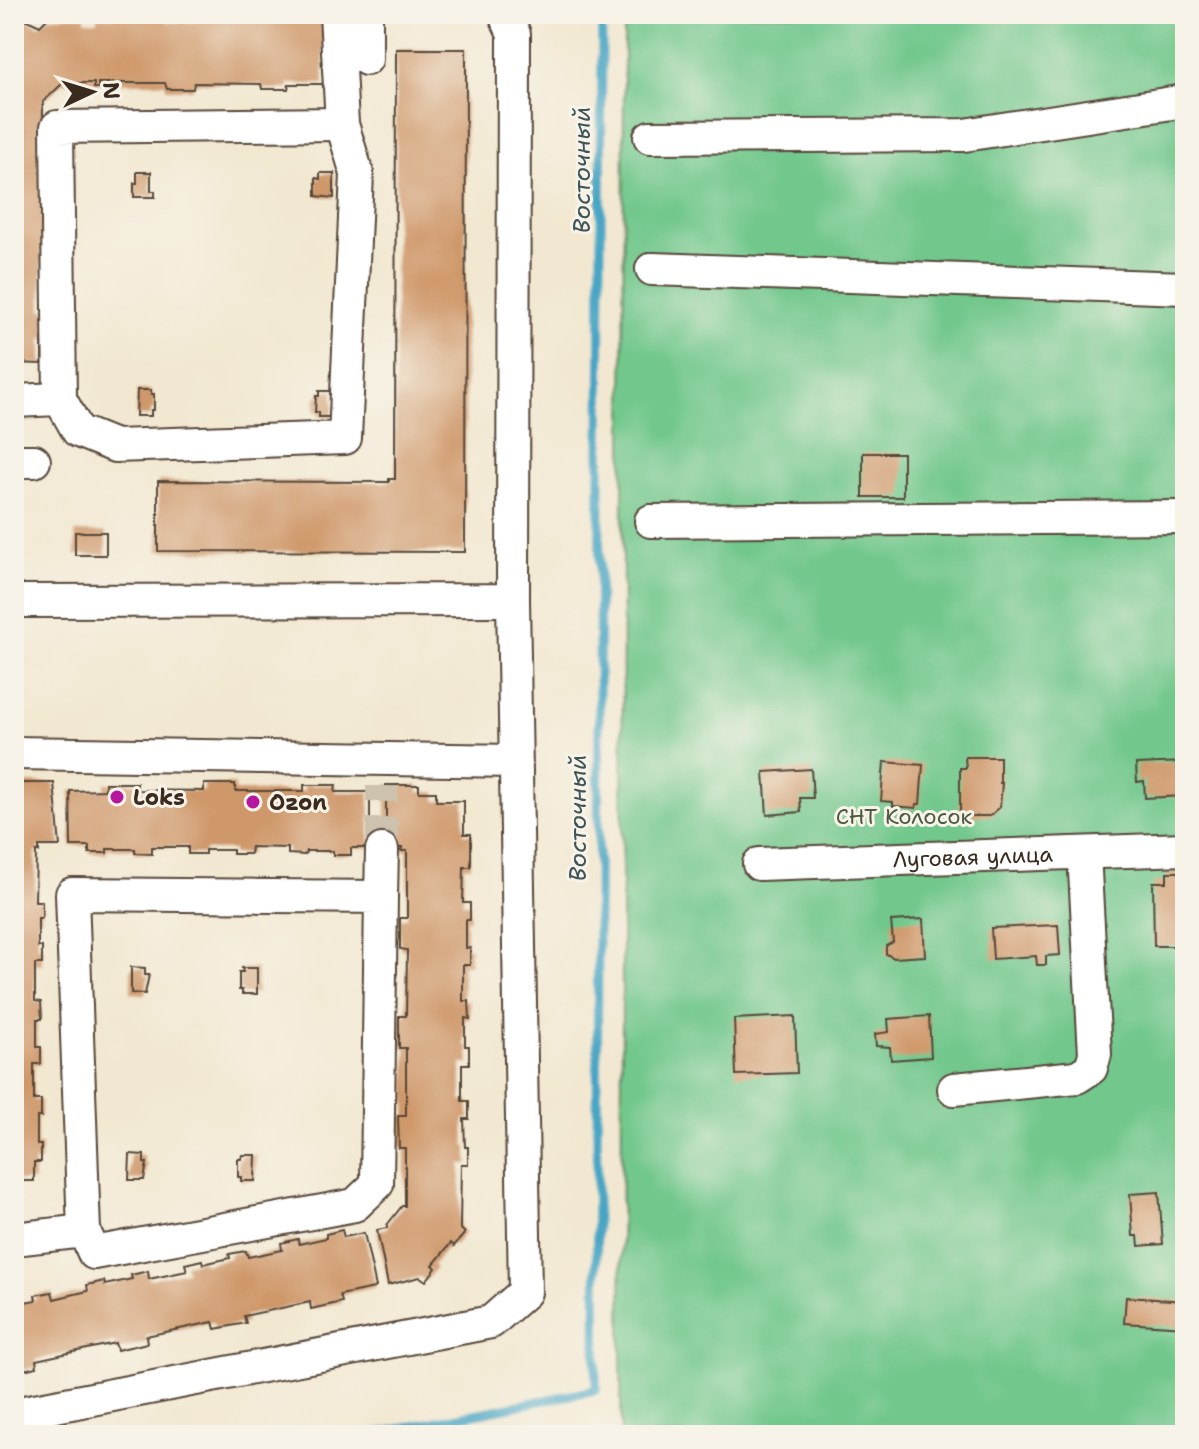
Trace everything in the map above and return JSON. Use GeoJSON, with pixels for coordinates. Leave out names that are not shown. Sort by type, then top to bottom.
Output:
{"type":"FeatureCollection","features":[{"type":"Feature","properties":{"kind":"street"},"geometry":{"type":"LineString","coordinates":[[336,14],[342,124],[357,174],[345,438],[115,446],[78,431],[60,399],[57,127],[342,124]]}},
{"type":"Feature","properties":{"kind":"street"},"geometry":{"type":"LineString","coordinates":[[366,14],[366,59]]}},
{"type":"Feature","properties":{"kind":"street"},"geometry":{"type":"LineString","coordinates":[[14,1414],[491,1322],[525,1292],[513,600],[514,34],[505,14]]}},
{"type":"Feature","properties":{"kind":"street"},"geometry":{"type":"LineString","coordinates":[[650,137],[964,135],[1185,101]]}},
{"type":"Feature","properties":{"kind":"street"},"geometry":{"type":"LineString","coordinates":[[652,269],[1185,288]]}},
{"type":"Feature","properties":{"kind":"street"},"geometry":{"type":"LineString","coordinates":[[14,401],[60,399]]}},
{"type":"Feature","properties":{"kind":"street"},"geometry":{"type":"LineString","coordinates":[[651,521],[1185,517]]}},
{"type":"Feature","properties":{"kind":"street"},"geometry":{"type":"LineString","coordinates":[[14,601],[513,600]]}},
{"type":"Feature","properties":{"kind":"street"},"geometry":{"type":"LineString","coordinates":[[14,753],[382,772],[515,761]]}},
{"type":"Feature","properties":{"kind":"street","name":"Луговая улица"},"geometry":{"type":"LineString","coordinates":[[759,864],[1185,849]]}},
{"type":"Feature","properties":{"kind":"street"},"geometry":{"type":"LineString","coordinates":[[381,897],[72,894],[84,1231],[94,1253],[355,1205],[377,1184],[382,850]]}},
{"type":"Feature","properties":{"kind":"street"},"geometry":{"type":"LineString","coordinates":[[954,1089],[1077,1077],[1091,1068],[1095,1054],[1084,853]]}},
{"type":"Feature","properties":{"kind":"street"},"geometry":{"type":"LineString","coordinates":[[14,1239],[84,1231]]}},
{"type":"Feature","properties":{"kind":"green space","name":"СНТ Колосок"},"geometry":{"type":"Polygon","coordinates":[[[624,14],[1185,14],[1185,1435],[621,1435],[624,14]]]}},
{"type":"Feature","properties":{"kind":"building"},"geometry":{"type":"Polygon","coordinates":[[[84,16],[86,21],[97,21],[97,17],[150,16],[167,18],[167,22],[183,19],[183,22],[194,22],[194,18],[212,16],[324,17],[324,84],[289,84],[288,89],[262,89],[261,84],[194,83],[193,89],[167,89],[165,83],[112,83],[110,91],[109,83],[98,83],[98,88],[94,88],[94,83],[63,83],[43,102],[42,255],[46,255],[47,262],[42,262],[42,310],[47,310],[42,364],[14,363],[14,17],[40,26],[49,17],[84,16]]]}},
{"type":"Feature","properties":{"kind":"building"},"geometry":{"type":"Polygon","coordinates":[[[396,49],[466,49],[465,552],[158,551],[158,481],[389,482],[389,479],[395,479],[396,49]]]}},
{"type":"Feature","properties":{"kind":"building"},"geometry":{"type":"Polygon","coordinates":[[[137,172],[151,172],[151,191],[155,191],[155,197],[134,197],[137,172]]]}},
{"type":"Feature","properties":{"kind":"building"},"geometry":{"type":"Polygon","coordinates":[[[320,173],[334,173],[334,198],[316,196],[316,178],[320,179],[320,173]]]}},
{"type":"Feature","properties":{"kind":"building"},"geometry":{"type":"Polygon","coordinates":[[[137,390],[151,390],[154,394],[151,416],[136,416],[137,390]]]}},
{"type":"Feature","properties":{"kind":"building"},"geometry":{"type":"Polygon","coordinates":[[[319,391],[333,391],[333,417],[319,417],[319,412],[315,412],[319,391]]]}},
{"type":"Feature","properties":{"kind":"building"},"geometry":{"type":"Polygon","coordinates":[[[863,453],[903,453],[903,497],[863,497],[863,453]]]}},
{"type":"Feature","properties":{"kind":"building"},"geometry":{"type":"Polygon","coordinates":[[[75,532],[106,532],[106,555],[75,555],[75,532]]]}},
{"type":"Feature","properties":{"kind":"building"},"geometry":{"type":"Polygon","coordinates":[[[965,757],[1000,757],[1000,807],[990,816],[960,816],[960,768],[966,768],[965,757]]]}},
{"type":"Feature","properties":{"kind":"building"},"geometry":{"type":"Polygon","coordinates":[[[884,762],[923,765],[920,804],[916,808],[893,806],[893,802],[881,801],[884,762]]]}},
{"type":"Feature","properties":{"kind":"building"},"geometry":{"type":"Polygon","coordinates":[[[1185,762],[1185,796],[1145,798],[1144,781],[1137,782],[1136,764],[1185,762]]]}},
{"type":"Feature","properties":{"kind":"building"},"geometry":{"type":"Polygon","coordinates":[[[811,769],[813,798],[800,798],[801,812],[767,815],[764,772],[811,769]]]}},
{"type":"Feature","properties":{"kind":"building"},"geometry":{"type":"Polygon","coordinates":[[[21,783],[54,783],[60,846],[39,846],[39,852],[36,852],[35,901],[42,901],[42,918],[38,918],[38,947],[42,947],[42,964],[35,964],[35,1001],[41,1002],[42,1019],[37,1019],[37,1047],[41,1047],[41,1064],[34,1064],[34,1100],[41,1100],[41,1117],[37,1117],[37,1145],[41,1145],[41,1162],[34,1162],[34,1181],[14,1181],[14,790],[21,790],[21,783]]]}},
{"type":"Feature","properties":{"kind":"building"},"geometry":{"type":"Polygon","coordinates":[[[105,783],[137,783],[137,790],[204,791],[204,784],[235,784],[235,791],[304,791],[304,785],[336,785],[335,792],[370,792],[370,848],[351,848],[351,855],[333,855],[333,851],[288,854],[288,848],[251,847],[250,854],[233,854],[233,850],[205,850],[205,854],[188,854],[188,847],[152,847],[152,854],[135,853],[135,849],[107,849],[107,853],[89,853],[89,846],[71,846],[70,791],[105,790],[105,783]]]}},
{"type":"Feature","properties":{"kind":"building"},"geometry":{"type":"Polygon","coordinates":[[[386,785],[419,785],[419,792],[436,792],[436,801],[464,801],[464,834],[471,834],[471,867],[464,867],[463,903],[470,903],[470,920],[466,920],[466,948],[470,948],[470,965],[463,965],[463,1001],[469,1001],[470,1019],[465,1018],[465,1046],[469,1046],[469,1064],[462,1064],[462,1101],[469,1101],[469,1119],[464,1119],[468,1164],[461,1164],[460,1228],[465,1233],[454,1246],[451,1243],[433,1265],[436,1268],[426,1281],[420,1277],[388,1285],[377,1230],[387,1228],[405,1206],[405,1148],[399,1148],[398,1116],[406,1116],[406,1048],[399,1048],[399,1016],[406,1016],[407,950],[400,949],[400,918],[407,918],[407,851],[386,848],[386,785]]]}},
{"type":"Feature","properties":{"kind":"building"},"geometry":{"type":"Polygon","coordinates":[[[1167,872],[1181,872],[1182,881],[1185,881],[1185,946],[1154,946],[1153,882],[1167,882],[1167,872]]]}},
{"type":"Feature","properties":{"kind":"building"},"geometry":{"type":"Polygon","coordinates":[[[923,919],[925,956],[894,958],[886,954],[886,946],[893,942],[891,921],[923,919]]]}},
{"type":"Feature","properties":{"kind":"building"},"geometry":{"type":"Polygon","coordinates":[[[1058,925],[1060,955],[1046,956],[1046,965],[1037,965],[1036,956],[993,959],[991,928],[1058,925]]]}},
{"type":"Feature","properties":{"kind":"building"},"geometry":{"type":"Polygon","coordinates":[[[131,967],[145,968],[145,975],[149,975],[145,994],[131,993],[131,967]]]}},
{"type":"Feature","properties":{"kind":"building"},"geometry":{"type":"Polygon","coordinates":[[[242,968],[257,968],[257,994],[242,994],[239,990],[239,972],[243,972],[242,968]]]}},
{"type":"Feature","properties":{"kind":"building"},"geometry":{"type":"Polygon","coordinates":[[[795,1016],[797,1073],[736,1075],[734,1019],[795,1016]]]}},
{"type":"Feature","properties":{"kind":"building"},"geometry":{"type":"Polygon","coordinates":[[[929,1016],[931,1057],[891,1060],[890,1047],[876,1046],[875,1034],[889,1032],[888,1019],[929,1016]]]}},
{"type":"Feature","properties":{"kind":"building"},"geometry":{"type":"Polygon","coordinates":[[[130,1154],[144,1155],[144,1163],[147,1163],[144,1180],[129,1180],[130,1154]]]}},
{"type":"Feature","properties":{"kind":"building"},"geometry":{"type":"Polygon","coordinates":[[[242,1155],[256,1155],[255,1181],[241,1181],[238,1177],[238,1159],[242,1155]]]}},
{"type":"Feature","properties":{"kind":"building"},"geometry":{"type":"Polygon","coordinates":[[[1159,1192],[1163,1244],[1139,1246],[1138,1236],[1133,1236],[1130,1194],[1159,1192]]]}},
{"type":"Feature","properties":{"kind":"building"},"geometry":{"type":"Polygon","coordinates":[[[342,1230],[344,1237],[364,1233],[376,1287],[340,1295],[342,1302],[311,1309],[310,1302],[244,1316],[246,1323],[215,1329],[213,1322],[146,1336],[147,1343],[117,1350],[115,1343],[36,1360],[37,1367],[14,1372],[14,1304],[36,1300],[35,1295],[52,1292],[54,1299],[88,1291],[87,1285],[132,1279],[131,1275],[148,1271],[149,1279],[187,1271],[185,1264],[230,1258],[229,1254],[246,1251],[248,1257],[282,1250],[281,1243],[298,1239],[299,1244],[326,1238],[326,1234],[342,1230]]]}},
{"type":"Feature","properties":{"kind":"building"},"geometry":{"type":"Polygon","coordinates":[[[1126,1297],[1185,1301],[1185,1327],[1124,1323],[1126,1297]]]}},
{"type":"Feature","properties":{"kind":"waterway","name":"Восточный"},"geometry":{"type":"LineString","coordinates":[[368,1435],[596,1390],[602,14]]}},
{"type":"Feature","properties":{"kind":"tunnel"},"geometry":{"type":"LineString","coordinates":[[382,786],[382,850]]}},
{"type":"Feature","properties":{"kind":"place","name":"Loks"},"geometry":{"type":"Point","coordinates":[117,797]}},
{"type":"Feature","properties":{"kind":"place","name":"Ozon"},"geometry":{"type":"Point","coordinates":[253,802]}}]}
